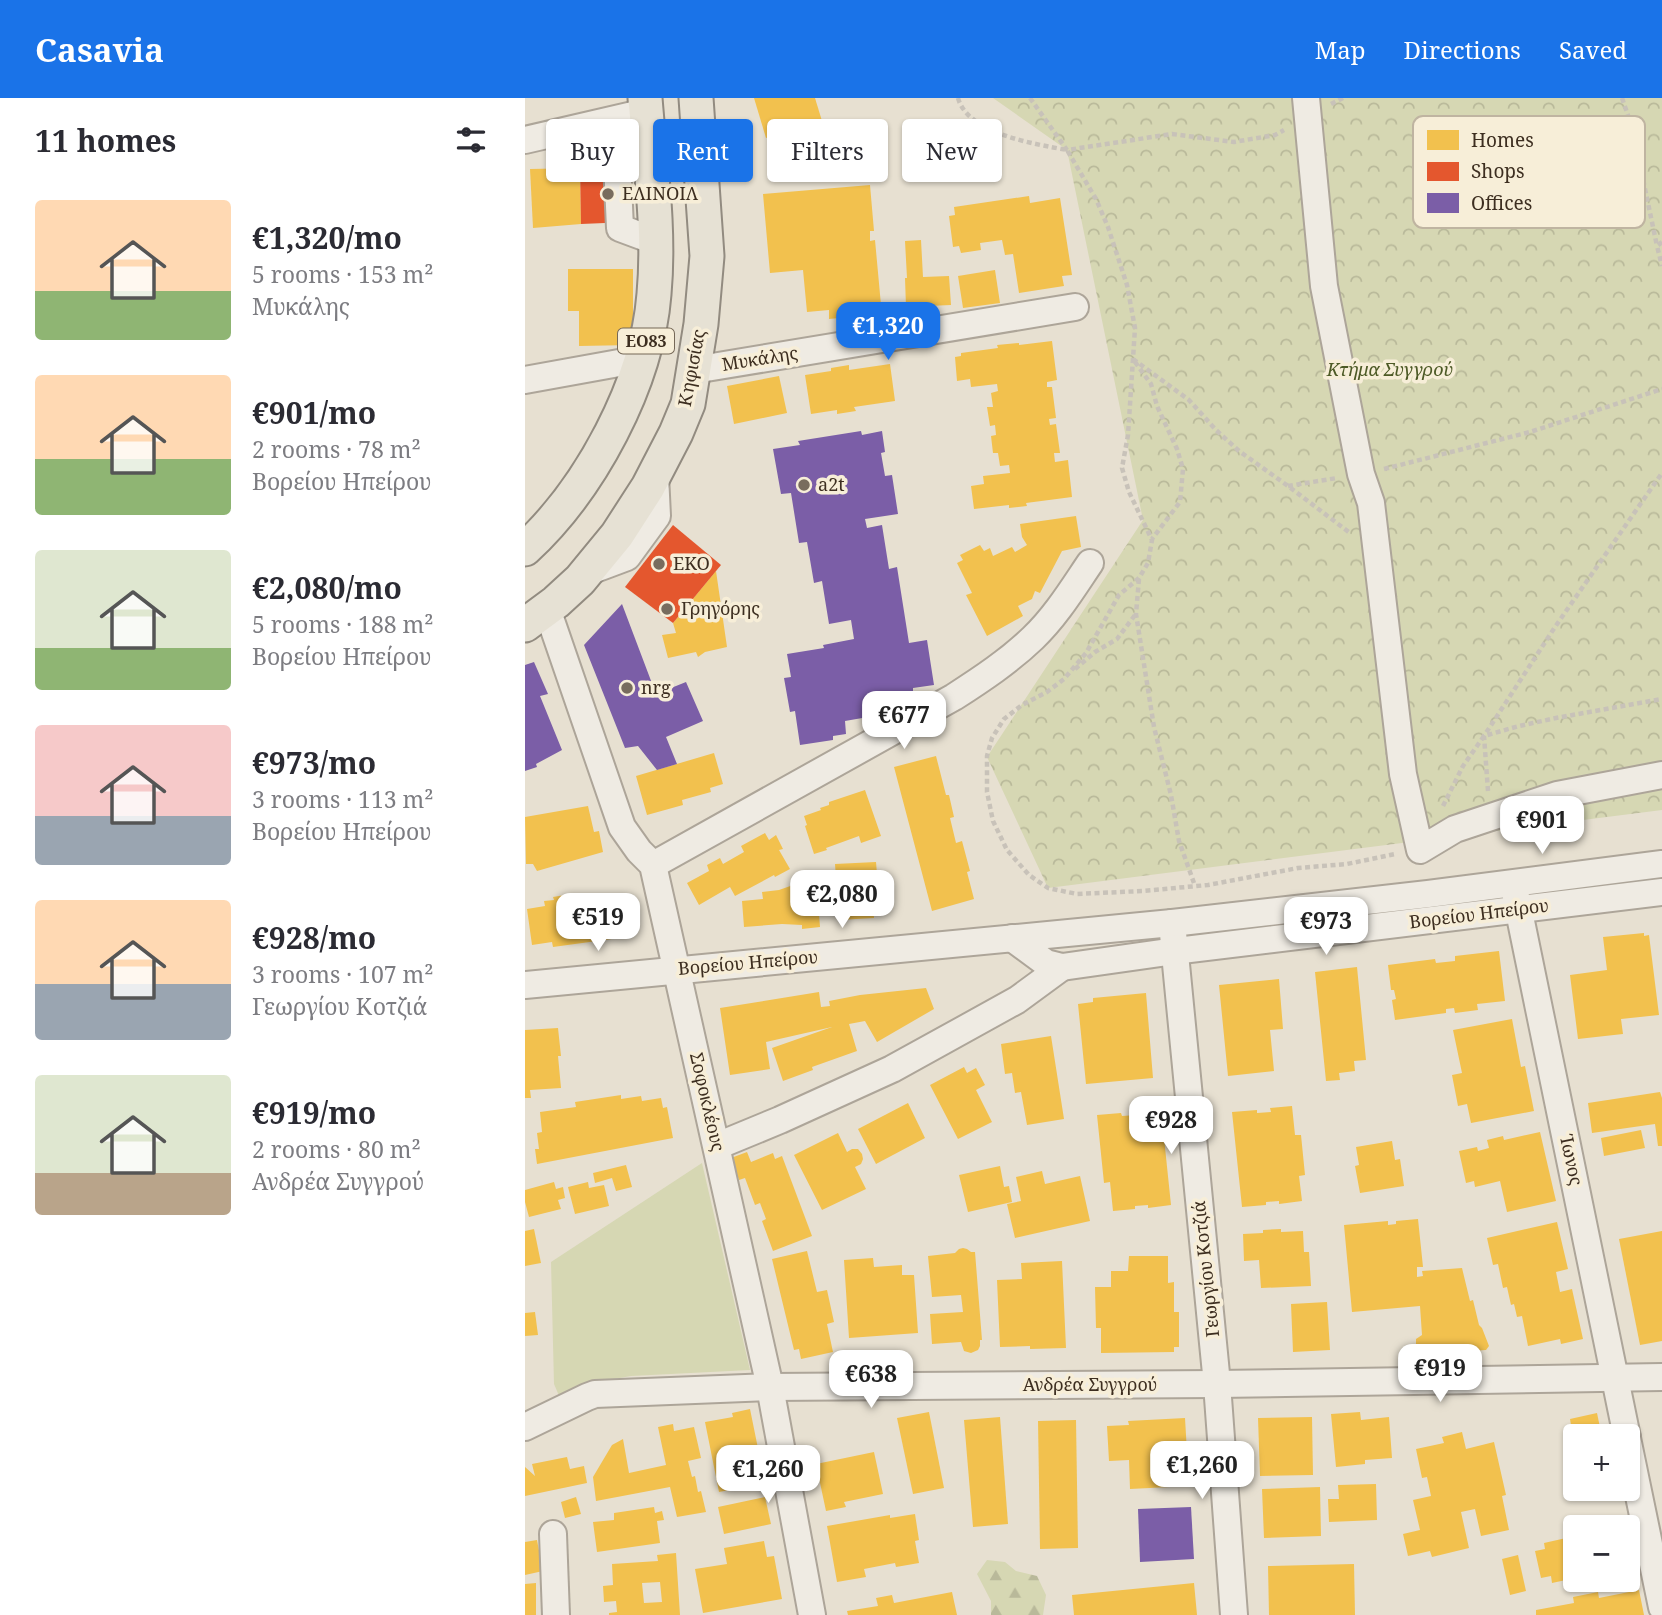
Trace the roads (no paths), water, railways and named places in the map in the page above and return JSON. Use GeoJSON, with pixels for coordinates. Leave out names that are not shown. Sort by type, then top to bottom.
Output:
{"type":"FeatureCollection","features":[{"type":"Feature","properties":{"kind":"main road","name":"Κηφισίας"},"geometry":{"type":"LineString","coordinates":[[536,617],[587,572],[617,535],[655,475],[688,404],[707,256],[696,98]]}},
{"type":"Feature","properties":{"kind":"main road","name":"ΕΟ83"},"geometry":{"type":"LineString","coordinates":[[525,550],[557,516],[586,475],[627,400],[641,359],[651,321],[655,241],[645,105]]}},
{"type":"Feature","properties":{"kind":"street"},"geometry":{"type":"LineString","coordinates":[[525,140],[645,105]]}},
{"type":"Feature","properties":{"kind":"street"},"geometry":{"type":"LineString","coordinates":[[1307,107],[1324,286],[1361,474],[1370,503],[1403,774],[1420,850],[1455,829],[1557,795],[1662,775]]}},
{"type":"Feature","properties":{"kind":"street","name":"Μυκάλης"},"geometry":{"type":"LineString","coordinates":[[694,370],[1075,307]]}},
{"type":"Feature","properties":{"kind":"street"},"geometry":{"type":"LineString","coordinates":[[525,380],[641,359]]}},
{"type":"Feature","properties":{"kind":"street"},"geometry":{"type":"LineString","coordinates":[[653,865],[989,675],[1035,636],[1090,563]]}},
{"type":"Feature","properties":{"kind":"street","name":"Σοφοκλέους"},"geometry":{"type":"LineString","coordinates":[[536,617],[622,827],[653,865],[770,1387],[812,1615]]}},
{"type":"Feature","properties":{"kind":"street","name":"Βορείου Ηπείρου"},"geometry":{"type":"LineString","coordinates":[[1062,967],[1516,897],[1662,864]]}},
{"type":"Feature","properties":{"kind":"street","name":"Βορείου Ηπείρου"},"geometry":{"type":"LineString","coordinates":[[525,985],[1172,923],[1516,897],[1662,892]]}},
{"type":"Feature","properties":{"kind":"street","name":"Ίωνος"},"geometry":{"type":"LineString","coordinates":[[1516,897],[1624,1424]]}},
{"type":"Feature","properties":{"kind":"street","name":"Γεωργίου Κοτζιά"},"geometry":{"type":"LineString","coordinates":[[1172,923],[1217,1384],[1234,1615]]}},
{"type":"Feature","properties":{"kind":"street"},"geometry":{"type":"LineString","coordinates":[[1012,938],[1046,963],[1062,967]]}},
{"type":"Feature","properties":{"kind":"street"},"geometry":{"type":"LineString","coordinates":[[717,1146],[892,1069],[1017,1000],[1062,967]]}},
{"type":"Feature","properties":{"kind":"street","name":"Ανδρέα Συγγρού"},"geometry":{"type":"LineString","coordinates":[[525,1427],[595,1394],[770,1387],[1662,1377]]}},
{"type":"Feature","properties":{"kind":"street","name":"Ίωνος"},"geometry":{"type":"LineString","coordinates":[[1640,1500],[1662,1607]]}},
{"type":"Feature","properties":{"kind":"street"},"geometry":{"type":"LineString","coordinates":[[553,1534],[557,1615]]}},
{"type":"Feature","properties":{"kind":"place","name":"ΕΛΙΝΟΙΛ"},"geometry":{"type":"Point","coordinates":[608,194]}},
{"type":"Feature","properties":{"kind":"place","name":"a2t"},"geometry":{"type":"Point","coordinates":[804,485]}},
{"type":"Feature","properties":{"kind":"place","name":"EKO"},"geometry":{"type":"Point","coordinates":[659,564]}},
{"type":"Feature","properties":{"kind":"place","name":"Γρηγόρης"},"geometry":{"type":"Point","coordinates":[667,609]}},
{"type":"Feature","properties":{"kind":"place","name":"nrg"},"geometry":{"type":"Point","coordinates":[627,688]}},
{"type":"Feature","properties":{"kind":"park label","name":"Κτήμα Συγγρού"},"geometry":{"type":"Point","coordinates":[1390,370]}}]}
